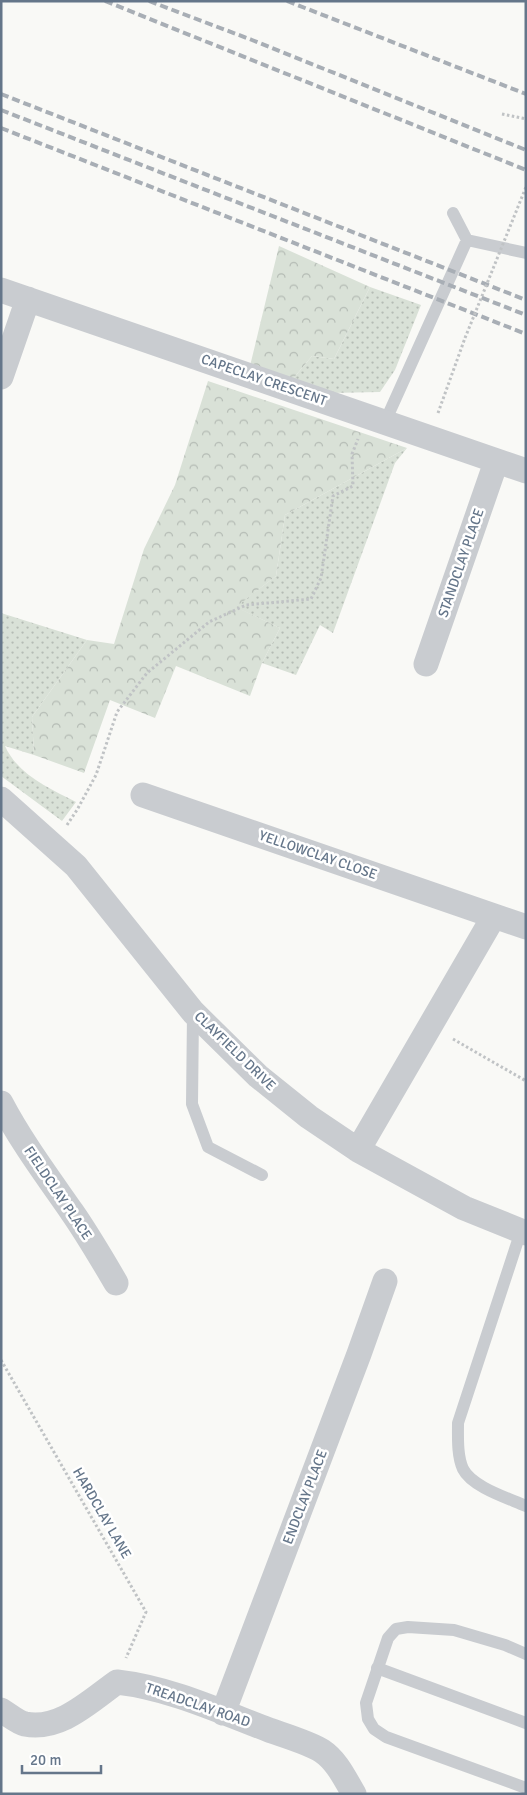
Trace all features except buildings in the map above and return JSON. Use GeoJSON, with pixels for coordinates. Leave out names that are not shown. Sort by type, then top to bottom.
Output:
{"type":"FeatureCollection","features":[{"type":"Feature","properties":{"kind":"street","name":"CAPECLAY CRESCENT"},"geometry":{"type":"LineString","coordinates":[[1,290],[430,437],[526,472]]}},
{"type":"Feature","properties":{"kind":"street"},"geometry":{"type":"LineString","coordinates":[[1,377],[28,300]]}},
{"type":"Feature","properties":{"kind":"street","name":"STANDCLAY PLACE"},"geometry":{"type":"LineString","coordinates":[[426,664],[496,462]]}},
{"type":"Feature","properties":{"kind":"street","name":"YELLOWCLAY CLOSE"},"geometry":{"type":"LineString","coordinates":[[143,795],[526,927]]}},
{"type":"Feature","properties":{"kind":"street","name":"CLAYFIELD DRIVE"},"geometry":{"type":"LineString","coordinates":[[1,799],[76,866],[193,1012],[258,1076],[309,1117],[358,1150],[464,1208],[523,1232]]}},
{"type":"Feature","properties":{"kind":"street"},"geometry":{"type":"LineString","coordinates":[[358,1150],[494,916]]}},
{"type":"Feature","properties":{"kind":"street","name":"FIELDCLAY PLACE"},"geometry":{"type":"LineString","coordinates":[[1,1103],[116,1283]]}},
{"type":"Feature","properties":{"kind":"street","name":"ENDCLAY PLACE"},"geometry":{"type":"LineString","coordinates":[[223,1713],[360,1354],[385,1281]]}},
{"type":"Feature","properties":{"kind":"street"},"geometry":{"type":"LineString","coordinates":[[1,1710],[22,1723],[41,1725],[57,1721],[74,1712],[117,1682]]}},
{"type":"Feature","properties":{"kind":"street","name":"TREADCLAY ROAD"},"geometry":{"type":"LineString","coordinates":[[117,1682],[142,1685],[165,1691],[322,1751],[338,1768],[354,1794]]}},
{"type":"Feature","properties":{"kind":"lane"},"geometry":{"type":"LineString","coordinates":[[453,213],[467,240]]}},
{"type":"Feature","properties":{"kind":"lane"},"geometry":{"type":"LineString","coordinates":[[467,240],[526,253]]}},
{"type":"Feature","properties":{"kind":"lane"},"geometry":{"type":"LineString","coordinates":[[376,419],[467,240]]}},
{"type":"Feature","properties":{"kind":"lane"},"geometry":{"type":"LineString","coordinates":[[193,1012],[192,1104],[208,1146],[262,1175]]}},
{"type":"Feature","properties":{"kind":"lane"},"geometry":{"type":"LineString","coordinates":[[523,1232],[458,1423],[458,1430],[463,1469],[474,1482],[526,1506]]}},
{"type":"Feature","properties":{"kind":"lane"},"geometry":{"type":"LineString","coordinates":[[526,1654],[505,1645],[454,1630],[408,1627],[396,1629],[388,1638],[366,1703],[368,1719],[374,1729],[386,1737],[526,1788]]}},
{"type":"Feature","properties":{"kind":"lane"},"geometry":{"type":"LineString","coordinates":[[377,1668],[526,1723]]}},
{"type":"Feature","properties":{"kind":"path"},"geometry":{"type":"LineString","coordinates":[[502,114],[526,119]]}},
{"type":"Feature","properties":{"kind":"path"},"geometry":{"type":"LineString","coordinates":[[430,437],[465,338],[526,187]]}},
{"type":"Feature","properties":{"kind":"path"},"geometry":{"type":"LineString","coordinates":[[53,845],[77,810],[96,775],[117,712],[147,673],[209,622],[246,605],[312,599],[321,578],[333,496],[353,486],[352,454],[376,419]]}},
{"type":"Feature","properties":{"kind":"path"},"geometry":{"type":"LineString","coordinates":[[430,1026],[526,1081]]}},
{"type":"Feature","properties":{"kind":"path","name":"HARDCLAY LANE"},"geometry":{"type":"LineString","coordinates":[[1,1360],[146,1612],[117,1682]]}},
{"type":"Feature","properties":{"kind":"green space"},"geometry":{"type":"Polygon","coordinates":[[[279,246],[370,287],[334,359],[312,356],[292,380],[250,366],[279,246]]]}},
{"type":"Feature","properties":{"kind":"green space"},"geometry":{"type":"Polygon","coordinates":[[[370,287],[421,305],[395,370],[380,392],[329,393],[292,380],[312,356],[334,359],[370,287]]]}},
{"type":"Feature","properties":{"kind":"green space"},"geometry":{"type":"Polygon","coordinates":[[[208,381],[407,448],[285,515],[276,576],[236,607],[280,628],[262,663],[250,696],[176,666],[155,718],[110,700],[84,773],[34,755],[32,717],[87,640],[114,644],[144,549],[175,485],[208,381]]]}},
{"type":"Feature","properties":{"kind":"green space"},"geometry":{"type":"Polygon","coordinates":[[[407,448],[395,463],[333,633],[320,625],[296,675],[262,663],[280,628],[235,607],[276,576],[285,515],[407,448]]]}},
{"type":"Feature","properties":{"kind":"green space"},"geometry":{"type":"Polygon","coordinates":[[[1,613],[87,640],[32,717],[34,755],[5,746],[26,773],[45,786],[76,802],[62,821],[1,776],[1,613]]]}},
{"type":"Feature","properties":{"kind":"railway"},"geometry":{"type":"LineString","coordinates":[[105,1],[526,170]]}},
{"type":"Feature","properties":{"kind":"railway"},"geometry":{"type":"LineString","coordinates":[[149,1],[252,40],[526,150]]}},
{"type":"Feature","properties":{"kind":"railway"},"geometry":{"type":"LineString","coordinates":[[287,1],[526,94]]}},
{"type":"Feature","properties":{"kind":"railway"},"geometry":{"type":"LineString","coordinates":[[1,94],[526,300]]}},
{"type":"Feature","properties":{"kind":"railway"},"geometry":{"type":"LineString","coordinates":[[1,110],[526,315]]}},
{"type":"Feature","properties":{"kind":"railway"},"geometry":{"type":"LineString","coordinates":[[1,128],[526,334]]}}]}
